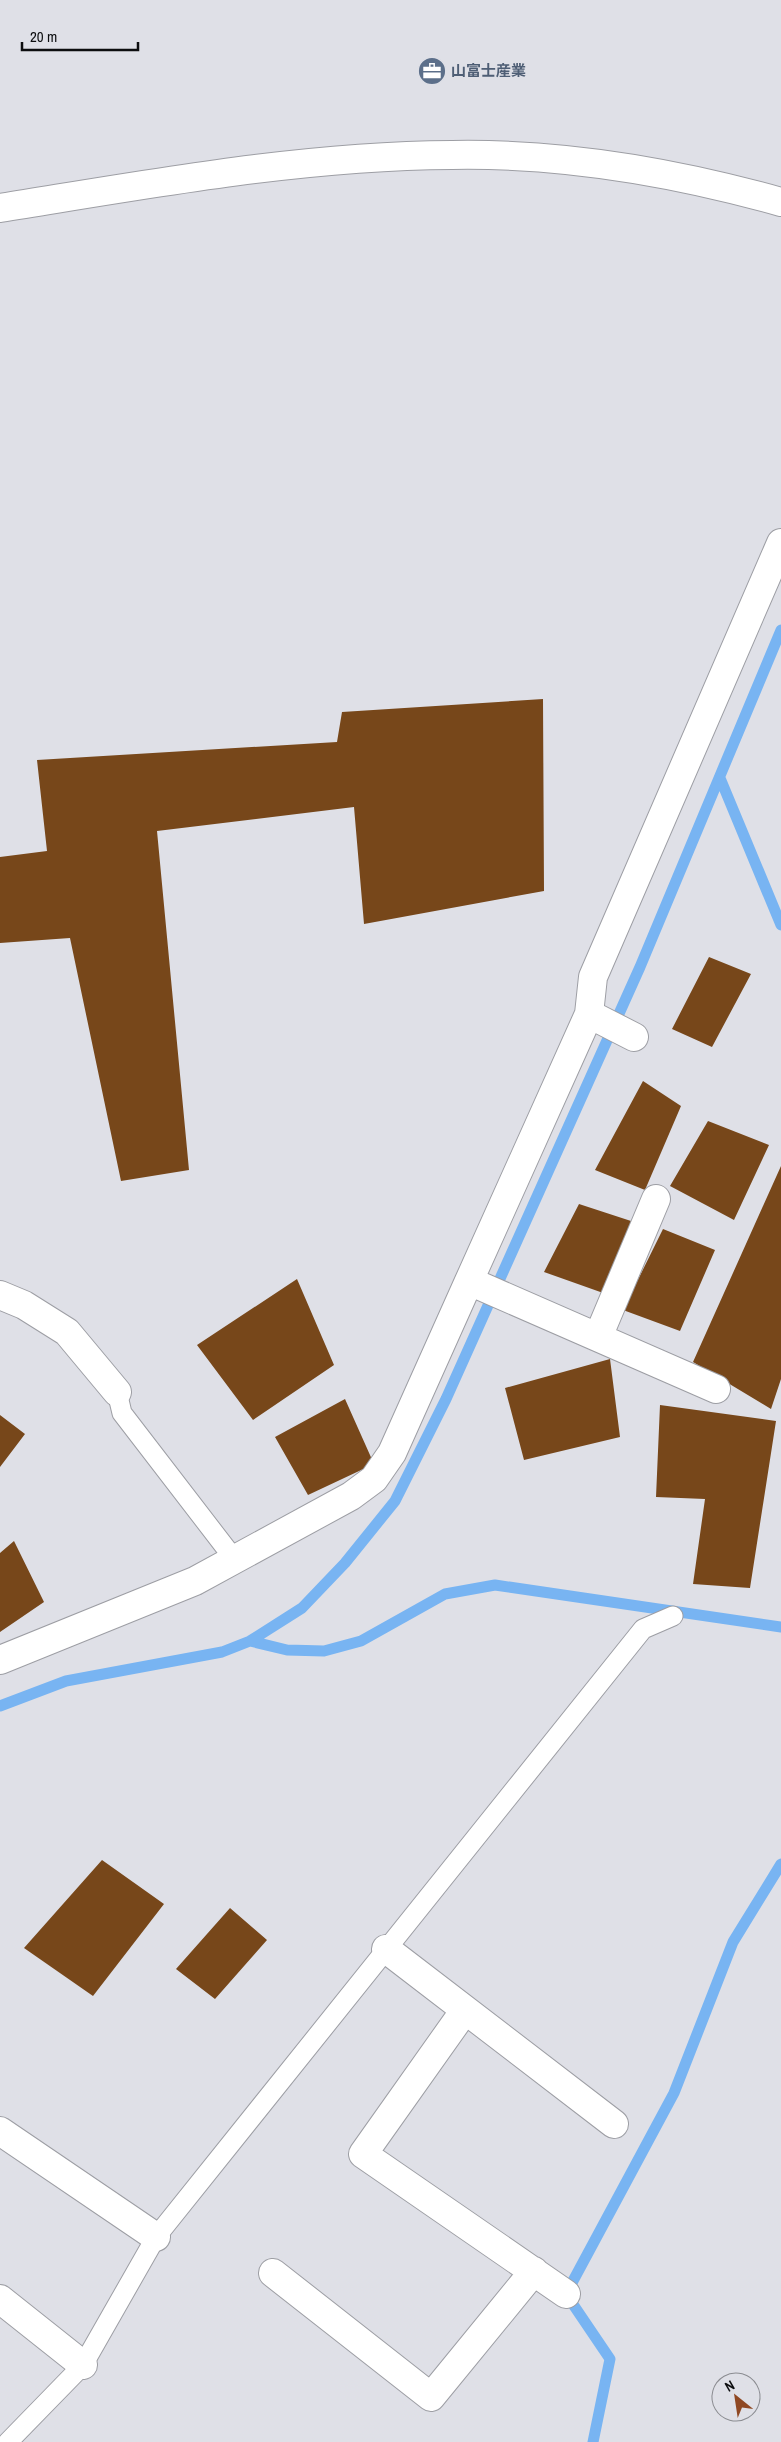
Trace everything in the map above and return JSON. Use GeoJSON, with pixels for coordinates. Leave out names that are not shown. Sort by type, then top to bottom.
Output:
{"type":"FeatureCollection","features":[{"type":"Feature","properties":{"kind":"street"},"geometry":{"type":"LineString","coordinates":[[0,208],[233,171],[346,159],[454,154],[554,159],[651,170],[781,202]]}},
{"type":"Feature","properties":{"kind":"street"},"geometry":{"type":"LineString","coordinates":[[0,1660],[195,1582],[351,1496],[374,1479],[392,1453],[475,1283],[593,1016],[593,977],[781,543]]}},
{"type":"Feature","properties":{"kind":"street"},"geometry":{"type":"LineString","coordinates":[[593,1016],[634,1037]]}},
{"type":"Feature","properties":{"kind":"street"},"geometry":{"type":"LineString","coordinates":[[598,1337],[656,1199]]}},
{"type":"Feature","properties":{"kind":"street"},"geometry":{"type":"LineString","coordinates":[[475,1283],[716,1389]]}},
{"type":"Feature","properties":{"kind":"street"},"geometry":{"type":"LineString","coordinates":[[0,1295],[24,1306],[67,1332],[117,1392]]}},
{"type":"Feature","properties":{"kind":"street"},"geometry":{"type":"LineString","coordinates":[[386,1949],[614,2124]]}},
{"type":"Feature","properties":{"kind":"street"},"geometry":{"type":"LineString","coordinates":[[465,2010],[363,2154],[566,2294]]}},
{"type":"Feature","properties":{"kind":"street"},"geometry":{"type":"LineString","coordinates":[[0,2131],[156,2238]]}},
{"type":"Feature","properties":{"kind":"street"},"geometry":{"type":"LineString","coordinates":[[273,2273],[430,2397],[534,2271]]}},
{"type":"Feature","properties":{"kind":"street"},"geometry":{"type":"LineString","coordinates":[[0,2298],[83,2365]]}},
{"type":"Feature","properties":{"kind":"lane"},"geometry":{"type":"LineString","coordinates":[[117,1392],[122,1413],[235,1560]]}},
{"type":"Feature","properties":{"kind":"lane"},"geometry":{"type":"LineString","coordinates":[[8,2442],[83,2365],[156,2238],[643,1629],[673,1616]]}},
{"type":"Feature","properties":{"kind":"building"},"geometry":{"type":"Polygon","coordinates":[[[543,699],[544,891],[364,924],[354,807],[157,831],[189,1170],[121,1181],[70,938],[0,943],[0,857],[47,851],[37,760],[337,742],[342,712],[543,699]]]}},
{"type":"Feature","properties":{"kind":"building"},"geometry":{"type":"Polygon","coordinates":[[[709,957],[751,974],[712,1047],[672,1029],[709,957]]]}},
{"type":"Feature","properties":{"kind":"building"},"geometry":{"type":"Polygon","coordinates":[[[643,1081],[681,1106],[645,1190],[595,1170],[643,1081]]]}},
{"type":"Feature","properties":{"kind":"building"},"geometry":{"type":"Polygon","coordinates":[[[708,1121],[769,1145],[734,1220],[670,1186],[708,1121]]]}},
{"type":"Feature","properties":{"kind":"building"},"geometry":{"type":"Polygon","coordinates":[[[781,1166],[781,1379],[771,1409],[693,1362],[781,1166]]]}},
{"type":"Feature","properties":{"kind":"building"},"geometry":{"type":"Polygon","coordinates":[[[579,1204],[631,1221],[606,1294],[544,1272],[579,1204]]]}},
{"type":"Feature","properties":{"kind":"building"},"geometry":{"type":"Polygon","coordinates":[[[663,1229],[715,1250],[680,1331],[623,1310],[663,1229]]]}},
{"type":"Feature","properties":{"kind":"building"},"geometry":{"type":"Polygon","coordinates":[[[297,1279],[334,1365],[253,1420],[197,1345],[297,1279]]]}},
{"type":"Feature","properties":{"kind":"building"},"geometry":{"type":"Polygon","coordinates":[[[610,1359],[620,1437],[524,1460],[505,1388],[610,1359]]]}},
{"type":"Feature","properties":{"kind":"building"},"geometry":{"type":"Polygon","coordinates":[[[345,1399],[374,1464],[308,1495],[275,1437],[345,1399]]]}},
{"type":"Feature","properties":{"kind":"building"},"geometry":{"type":"Polygon","coordinates":[[[660,1405],[776,1421],[750,1588],[693,1584],[705,1499],[656,1497],[660,1405]]]}},
{"type":"Feature","properties":{"kind":"building"},"geometry":{"type":"Polygon","coordinates":[[[0,1415],[25,1434],[0,1467],[0,1415]]]}},
{"type":"Feature","properties":{"kind":"building"},"geometry":{"type":"Polygon","coordinates":[[[14,1541],[44,1602],[0,1632],[0,1553],[14,1541]]]}},
{"type":"Feature","properties":{"kind":"building"},"geometry":{"type":"Polygon","coordinates":[[[102,1860],[164,1904],[93,1996],[24,1948],[102,1860]]]}},
{"type":"Feature","properties":{"kind":"building"},"geometry":{"type":"Polygon","coordinates":[[[230,1908],[267,1940],[215,1999],[176,1969],[230,1908]]]}},
{"type":"Feature","properties":{"kind":"waterway"},"geometry":{"type":"LineString","coordinates":[[0,1706],[66,1681],[222,1652],[250,1641],[302,1608],[345,1563],[395,1501],[446,1399],[640,967],[781,630]]}},
{"type":"Feature","properties":{"kind":"waterway"},"geometry":{"type":"LineString","coordinates":[[720,778],[781,925]]}},
{"type":"Feature","properties":{"kind":"waterway"},"geometry":{"type":"LineString","coordinates":[[250,1641],[287,1650],[324,1651],[361,1641],[445,1594],[495,1585],[781,1627]]}},
{"type":"Feature","properties":{"kind":"waterway"},"geometry":{"type":"LineString","coordinates":[[593,2442],[610,2359],[566,2294],[674,2093],[733,1942],[781,1864]]}},
{"type":"Feature","properties":{"kind":"place","name":"山富士産業"},"geometry":{"type":"Point","coordinates":[432,71]}}]}
